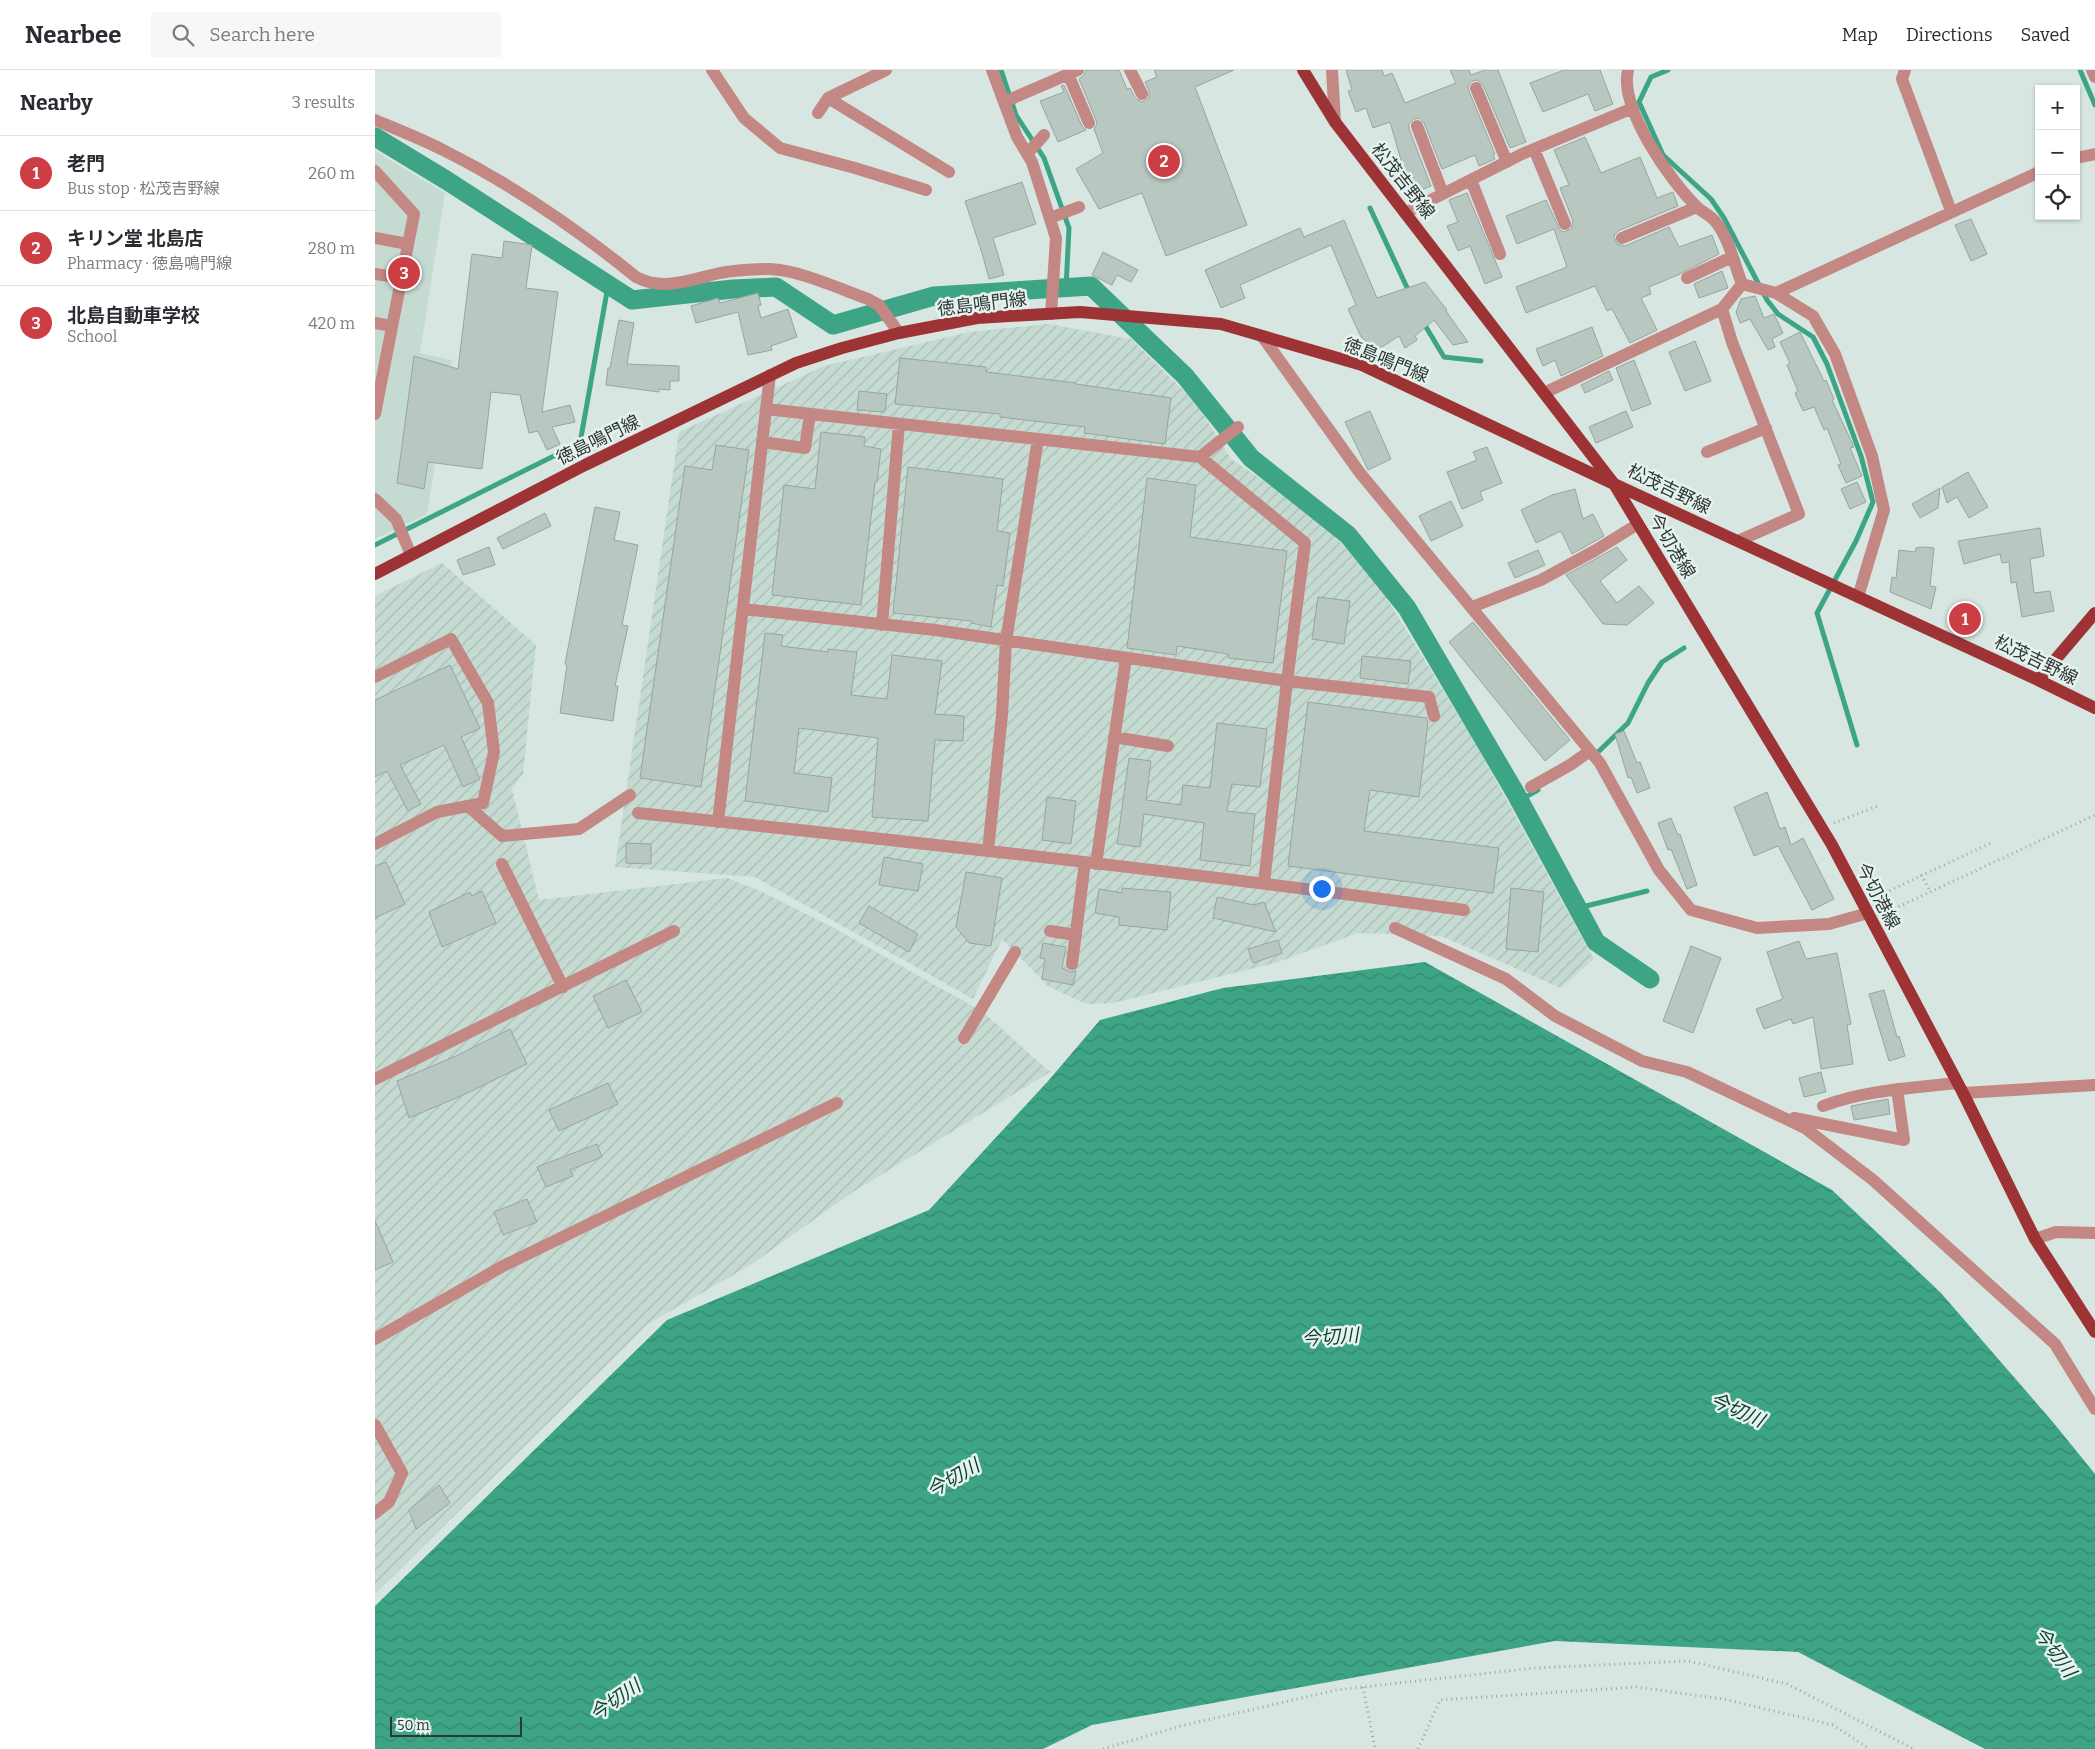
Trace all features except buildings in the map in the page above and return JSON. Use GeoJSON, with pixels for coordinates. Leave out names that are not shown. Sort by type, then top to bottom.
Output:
{"type":"FeatureCollection","features":[{"type":"Feature","properties":{"kind":"main road","name":"松茂吉野線"},"geometry":{"type":"LineString","coordinates":[[1303,70],[1335,122],[1615,484],[2095,708]]}},
{"type":"Feature","properties":{"kind":"main road","name":"徳島鳴門線"},"geometry":{"type":"LineString","coordinates":[[375,574],[585,465],[796,363],[899,333],[977,318],[1080,312],[1221,324],[1362,365],[1615,484]]}},
{"type":"Feature","properties":{"kind":"main road","name":"今切港線"},"geometry":{"type":"LineString","coordinates":[[1615,484],[1822,828],[1960,1088],[2035,1239],[2095,1332]]}},
{"type":"Feature","properties":{"kind":"main road"},"geometry":{"type":"LineString","coordinates":[[2038,680],[2095,613]]}},
{"type":"Feature","properties":{"kind":"street"},"geometry":{"type":"LineString","coordinates":[[712,70],[744,118],[780,148],[855,168],[926,190]]}},
{"type":"Feature","properties":{"kind":"street"},"geometry":{"type":"LineString","coordinates":[[818,113],[828,98],[886,70]]}},
{"type":"Feature","properties":{"kind":"street"},"geometry":{"type":"LineString","coordinates":[[991,70],[1017,137],[1032,162],[1056,238],[1051,314]]}},
{"type":"Feature","properties":{"kind":"street"},"geometry":{"type":"LineString","coordinates":[[1130,70],[1141,94]]}},
{"type":"Feature","properties":{"kind":"street"},"geometry":{"type":"LineString","coordinates":[[1332,70],[1335,122]]}},
{"type":"Feature","properties":{"kind":"street"},"geometry":{"type":"LineString","coordinates":[[1629,70],[1629,97],[1644,137],[1697,207],[1715,220],[1731,251],[1742,284]]}},
{"type":"Feature","properties":{"kind":"street"},"geometry":{"type":"LineString","coordinates":[[1905,70],[1902,79],[1951,211]]}},
{"type":"Feature","properties":{"kind":"street"},"geometry":{"type":"LineString","coordinates":[[2092,70],[2095,77]]}},
{"type":"Feature","properties":{"kind":"street"},"geometry":{"type":"LineString","coordinates":[[1004,102],[1073,72],[1089,123]]}},
{"type":"Feature","properties":{"kind":"street"},"geometry":{"type":"LineString","coordinates":[[1476,88],[1507,162]]}},
{"type":"Feature","properties":{"kind":"street"},"geometry":{"type":"LineString","coordinates":[[828,98],[949,172]]}},
{"type":"Feature","properties":{"kind":"street"},"geometry":{"type":"LineString","coordinates":[[1405,213],[1533,149],[1633,108]]}},
{"type":"Feature","properties":{"kind":"street"},"geometry":{"type":"LineString","coordinates":[[375,120],[445,151],[514,189],[645,282],[667,285],[749,269],[791,272],[868,299],[879,305],[899,333]]}},
{"type":"Feature","properties":{"kind":"street"},"geometry":{"type":"LineString","coordinates":[[1417,126],[1443,194]]}},
{"type":"Feature","properties":{"kind":"street"},"geometry":{"type":"LineString","coordinates":[[1027,154],[1044,135]]}},
{"type":"Feature","properties":{"kind":"street"},"geometry":{"type":"LineString","coordinates":[[1533,149],[1565,224]]}},
{"type":"Feature","properties":{"kind":"street"},"geometry":{"type":"LineString","coordinates":[[2080,157],[2095,154]]}},
{"type":"Feature","properties":{"kind":"street"},"geometry":{"type":"LineString","coordinates":[[375,171],[414,214],[375,414]]}},
{"type":"Feature","properties":{"kind":"street"},"geometry":{"type":"LineString","coordinates":[[1776,293],[2035,174]]}},
{"type":"Feature","properties":{"kind":"street"},"geometry":{"type":"LineString","coordinates":[[1471,180],[1500,254]]}},
{"type":"Feature","properties":{"kind":"street"},"geometry":{"type":"LineString","coordinates":[[1050,218],[1079,207]]}},
{"type":"Feature","properties":{"kind":"street"},"geometry":{"type":"LineString","coordinates":[[1622,238],[1697,207]]}},
{"type":"Feature","properties":{"kind":"street"},"geometry":{"type":"LineString","coordinates":[[375,238],[408,244]]}},
{"type":"Feature","properties":{"kind":"street"},"geometry":{"type":"LineString","coordinates":[[1687,278],[1732,257]]}},
{"type":"Feature","properties":{"kind":"street"},"geometry":{"type":"LineString","coordinates":[[375,274],[402,278]]}},
{"type":"Feature","properties":{"kind":"street"},"geometry":{"type":"LineString","coordinates":[[1742,284],[1776,293],[1813,316],[1835,354],[1873,456],[1884,510],[1858,597]]}},
{"type":"Feature","properties":{"kind":"street"},"geometry":{"type":"LineString","coordinates":[[1544,393],[1722,309],[1742,284]]}},
{"type":"Feature","properties":{"kind":"street"},"geometry":{"type":"LineString","coordinates":[[1722,309],[1732,342],[1799,514],[1738,542]]}},
{"type":"Feature","properties":{"kind":"street"},"geometry":{"type":"LineString","coordinates":[[375,323],[392,326]]}},
{"type":"Feature","properties":{"kind":"street"},"geometry":{"type":"LineString","coordinates":[[1262,336],[1360,472],[1600,763],[1659,870],[1691,910],[1757,928],[1829,924],[1867,912]]}},
{"type":"Feature","properties":{"kind":"street"},"geometry":{"type":"LineString","coordinates":[[718,822],[769,375]]}},
{"type":"Feature","properties":{"kind":"street"},"geometry":{"type":"LineString","coordinates":[[766,409],[1200,457],[1305,543],[1264,883]]}},
{"type":"Feature","properties":{"kind":"street"},"geometry":{"type":"LineString","coordinates":[[762,442],[805,448],[810,414]]}},
{"type":"Feature","properties":{"kind":"street"},"geometry":{"type":"LineString","coordinates":[[882,625],[899,424]]}},
{"type":"Feature","properties":{"kind":"street"},"geometry":{"type":"LineString","coordinates":[[1200,457],[1238,427]]}},
{"type":"Feature","properties":{"kind":"street"},"geometry":{"type":"LineString","coordinates":[[1707,452],[1766,428]]}},
{"type":"Feature","properties":{"kind":"street"},"geometry":{"type":"LineString","coordinates":[[988,851],[1002,715],[1006,640],[1038,439]]}},
{"type":"Feature","properties":{"kind":"street"},"geometry":{"type":"LineString","coordinates":[[375,499],[396,519],[411,555]]}},
{"type":"Feature","properties":{"kind":"street"},"geometry":{"type":"LineString","coordinates":[[1472,607],[1541,580],[1596,550],[1638,524]]}},
{"type":"Feature","properties":{"kind":"street"},"geometry":{"type":"LineString","coordinates":[[743,609],[1006,640],[1287,681],[1429,697],[1434,716]]}},
{"type":"Feature","properties":{"kind":"street"},"geometry":{"type":"LineString","coordinates":[[375,677],[451,639],[488,702],[494,752],[483,803],[437,812],[375,844]]}},
{"type":"Feature","properties":{"kind":"street"},"geometry":{"type":"LineString","coordinates":[[1072,964],[1114,737],[1126,658]]}},
{"type":"Feature","properties":{"kind":"street"},"geometry":{"type":"LineString","coordinates":[[1114,737],[1168,746]]}},
{"type":"Feature","properties":{"kind":"street"},"geometry":{"type":"LineString","coordinates":[[1531,787],[1590,751]]}},
{"type":"Feature","properties":{"kind":"street"},"geometry":{"type":"LineString","coordinates":[[468,806],[502,836],[579,829],[629,795]]}},
{"type":"Feature","properties":{"kind":"street"},"geometry":{"type":"LineString","coordinates":[[638,814],[988,851],[1264,883],[1464,910]]}},
{"type":"Feature","properties":{"kind":"street"},"geometry":{"type":"LineString","coordinates":[[503,864],[563,987]]}},
{"type":"Feature","properties":{"kind":"street"},"geometry":{"type":"LineString","coordinates":[[1395,928],[1506,979],[1555,1016],[1642,1061],[1687,1072],[1805,1128],[1873,1180],[2055,1344],[2095,1409]]}},
{"type":"Feature","properties":{"kind":"street"},"geometry":{"type":"LineString","coordinates":[[1050,931],[1076,935]]}},
{"type":"Feature","properties":{"kind":"street"},"geometry":{"type":"LineString","coordinates":[[375,1079],[674,932]]}},
{"type":"Feature","properties":{"kind":"street"},"geometry":{"type":"LineString","coordinates":[[964,1038],[1015,952]]}},
{"type":"Feature","properties":{"kind":"street"},"geometry":{"type":"LineString","coordinates":[[1823,1106],[1845,1098],[1897,1089],[2095,1085]]}},
{"type":"Feature","properties":{"kind":"street"},"geometry":{"type":"LineString","coordinates":[[1777,1115],[1905,1145],[1897,1089]]}},
{"type":"Feature","properties":{"kind":"street"},"geometry":{"type":"LineString","coordinates":[[375,1339],[503,1266],[837,1103]]}},
{"type":"Feature","properties":{"kind":"street"},"geometry":{"type":"LineString","coordinates":[[2035,1239],[2056,1232],[2095,1233]]}},
{"type":"Feature","properties":{"kind":"street"},"geometry":{"type":"LineString","coordinates":[[375,1425],[402,1473],[389,1502],[375,1513]]}},
{"type":"Feature","properties":{"kind":"path"},"geometry":{"type":"LineString","coordinates":[[1822,828],[1880,805]]}},
{"type":"Feature","properties":{"kind":"path"},"geometry":{"type":"LineString","coordinates":[[1867,912],[1931,892],[2095,815]]}},
{"type":"Feature","properties":{"kind":"path"},"geometry":{"type":"LineString","coordinates":[[1867,912],[1921,875],[1993,842]]}},
{"type":"Feature","properties":{"kind":"path"},"geometry":{"type":"LineString","coordinates":[[1921,875],[1931,892]]}},
{"type":"Feature","properties":{"kind":"path"},"geometry":{"type":"LineString","coordinates":[[1103,1749],[1255,1708],[1363,1686],[1534,1668],[1688,1661],[1787,1684],[1914,1749]]}},
{"type":"Feature","properties":{"kind":"path"},"geometry":{"type":"LineString","coordinates":[[1363,1686],[1375,1749]]}},
{"type":"Feature","properties":{"kind":"path"},"geometry":{"type":"LineString","coordinates":[[1418,1749],[1440,1700],[1636,1687],[1723,1699],[1833,1726],[1870,1749]]}},
{"type":"Feature","properties":{"kind":"shaded area"},"geometry":{"type":"Polygon","coordinates":[[[375,151],[445,193],[420,353],[452,360],[427,514],[375,539],[375,151]]]}},
{"type":"Feature","properties":{"kind":"shaded area"},"geometry":{"type":"Polygon","coordinates":[[[1049,324],[1131,339],[1197,404],[1231,459],[1310,512],[1372,574],[1473,739],[1594,959],[1561,988],[1441,936],[1358,933],[1275,963],[1113,1003],[1086,1004],[1049,987],[1002,939],[973,999],[755,877],[615,867],[679,432],[824,366],[969,332],[1049,324]]]}},
{"type":"Feature","properties":{"kind":"shaded area"},"geometry":{"type":"Polygon","coordinates":[[[442,563],[536,645],[523,774],[512,789],[539,900],[727,878],[760,891],[832,927],[983,1012],[1050,1072],[853,1192],[752,1264],[648,1324],[375,1594],[375,596],[442,563]]]}},
{"type":"Feature","properties":{"kind":"water","name":"今切川"},"geometry":{"type":"Polygon","coordinates":[[[1425,962],[1832,1190],[1941,1293],[2052,1421],[2095,1474],[2095,1749],[1985,1749],[1798,1652],[1555,1641],[1092,1725],[1043,1749],[375,1749],[375,1606],[667,1320],[929,1210],[1049,1080],[1100,1020],[1223,988],[1425,962]]]}},
{"type":"Feature","properties":{"kind":"waterway"},"geometry":{"type":"LineString","coordinates":[[1001,70],[1016,115],[1044,158],[1069,228],[1066,288]]}},
{"type":"Feature","properties":{"kind":"waterway"},"geometry":{"type":"LineString","coordinates":[[1668,70],[1651,77],[1639,102],[1663,155],[1711,199],[1724,218],[1767,300],[1778,314],[1813,337],[1827,364],[1861,456],[1873,502],[1856,541],[1817,613],[1857,745]]}},
{"type":"Feature","properties":{"kind":"waterway"},"geometry":{"type":"LineString","coordinates":[[2080,70],[2095,105]]}},
{"type":"Feature","properties":{"kind":"waterway"},"geometry":{"type":"LineString","coordinates":[[375,137],[446,180],[632,300],[733,289],[776,287],[833,325],[934,296],[1091,286],[1185,376],[1251,458],[1348,535],[1407,608],[1516,794],[1596,942],[1650,979]]}},
{"type":"Feature","properties":{"kind":"waterway"},"geometry":{"type":"LineString","coordinates":[[1370,208],[1410,294]]}},
{"type":"Feature","properties":{"kind":"waterway"},"geometry":{"type":"LineString","coordinates":[[375,545],[580,443],[608,286]]}},
{"type":"Feature","properties":{"kind":"waterway"},"geometry":{"type":"LineString","coordinates":[[1423,322],[1444,357],[1481,361]]}},
{"type":"Feature","properties":{"kind":"waterway"},"geometry":{"type":"LineString","coordinates":[[1595,755],[1628,723],[1648,683],[1662,662],[1684,648]]}},
{"type":"Feature","properties":{"kind":"waterway"},"geometry":{"type":"LineString","coordinates":[[1520,800],[1538,790]]}},
{"type":"Feature","properties":{"kind":"waterway"},"geometry":{"type":"LineString","coordinates":[[1578,908],[1647,891]]}},
{"type":"Feature","properties":{"kind":"place","name":"キリン堂 北島店"},"geometry":{"type":"Point","coordinates":[1164,161]}},
{"type":"Feature","properties":{"kind":"place","name":"北島自動車学校"},"geometry":{"type":"Point","coordinates":[404,273]}},
{"type":"Feature","properties":{"kind":"place","name":"老門"},"geometry":{"type":"Point","coordinates":[1965,619]}}]}
